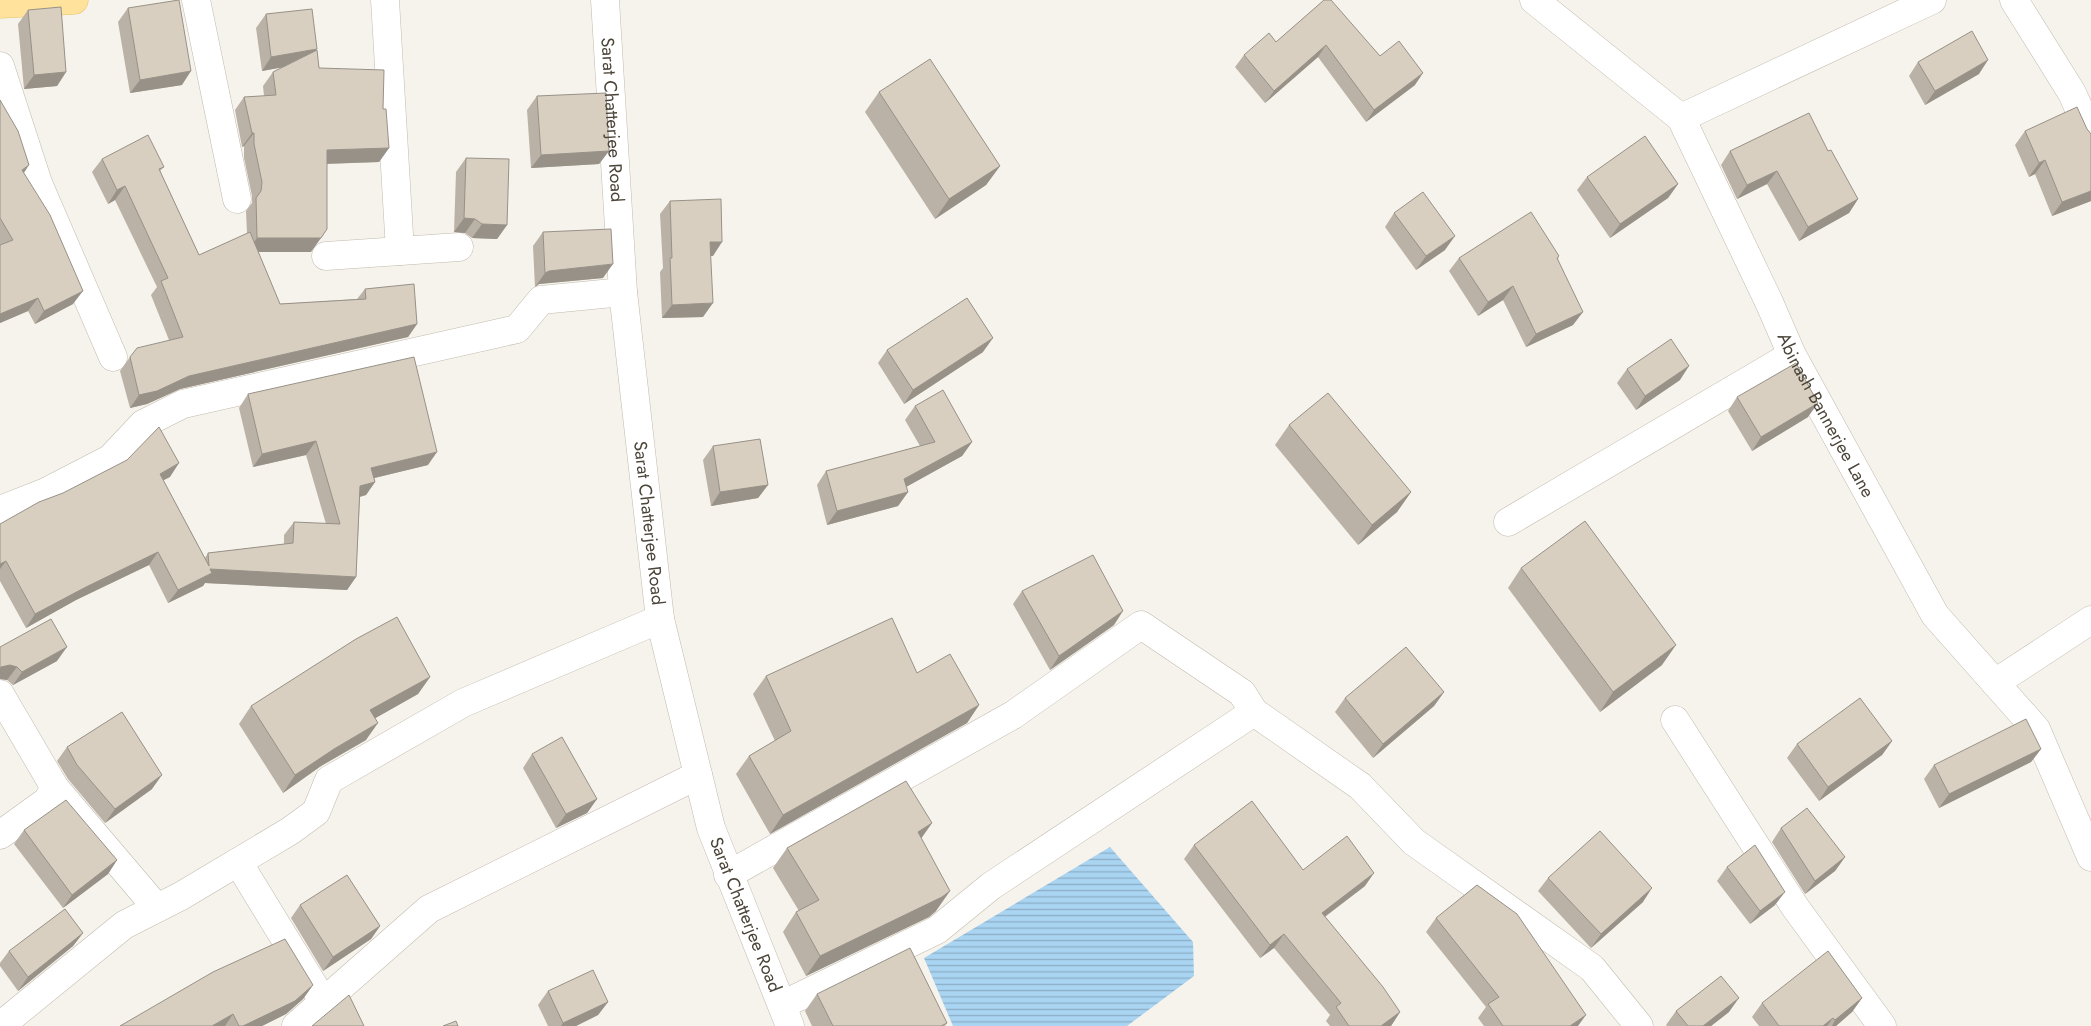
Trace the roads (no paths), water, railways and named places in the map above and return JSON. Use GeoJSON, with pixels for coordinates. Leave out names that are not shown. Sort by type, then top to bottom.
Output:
{"type":"FeatureCollection","features":[{"type":"Feature","properties":{"kind":"main road"},"geometry":{"type":"LineString","coordinates":[[0,4],[74,0]]}},
{"type":"Feature","properties":{"kind":"street"},"geometry":{"type":"LineString","coordinates":[[196,0],[237,198]]}},
{"type":"Feature","properties":{"kind":"street"},"geometry":{"type":"LineString","coordinates":[[385,0],[400,251]]}},
{"type":"Feature","properties":{"kind":"street","name":"Sarat Chatterjee Road"},"geometry":{"type":"LineString","coordinates":[[605,0],[623,292],[660,619],[711,828],[728,875],[786,1015]]}},
{"type":"Feature","properties":{"kind":"street","name":"Abinash Bannerjee Lane"},"geometry":{"type":"LineString","coordinates":[[1534,0],[1681,118],[1769,302],[1792,355],[1935,615],[2036,729],[2091,857]]}},
{"type":"Feature","properties":{"kind":"street"},"geometry":{"type":"LineString","coordinates":[[1681,118],[1932,0]]}},
{"type":"Feature","properties":{"kind":"street"},"geometry":{"type":"LineString","coordinates":[[2014,0],[2072,93],[2091,136]]}},
{"type":"Feature","properties":{"kind":"street"},"geometry":{"type":"LineString","coordinates":[[0,66],[38,183],[113,357]]}},
{"type":"Feature","properties":{"kind":"street"},"geometry":{"type":"LineString","coordinates":[[326,256],[459,247]]}},
{"type":"Feature","properties":{"kind":"street"},"geometry":{"type":"LineString","coordinates":[[0,510],[46,492],[110,459],[143,424],[183,404],[517,329],[541,300],[623,292]]}},
{"type":"Feature","properties":{"kind":"street"},"geometry":{"type":"LineString","coordinates":[[1508,522],[1792,355]]}},
{"type":"Feature","properties":{"kind":"street"},"geometry":{"type":"LineString","coordinates":[[0,1026],[124,925],[238,862],[316,812],[329,780],[464,703],[660,619]]}},
{"type":"Feature","properties":{"kind":"street"},"geometry":{"type":"LineString","coordinates":[[1995,683],[2091,620]]}},
{"type":"Feature","properties":{"kind":"street"},"geometry":{"type":"LineString","coordinates":[[728,875],[1013,715],[1141,625],[1242,693],[1254,712],[1360,786],[1414,842],[1592,968],[1639,1026]]}},
{"type":"Feature","properties":{"kind":"street"},"geometry":{"type":"LineString","coordinates":[[0,694],[55,788],[157,908]]}},
{"type":"Feature","properties":{"kind":"street"},"geometry":{"type":"LineString","coordinates":[[786,1015],[937,930],[991,886],[1254,712]]}},
{"type":"Feature","properties":{"kind":"street"},"geometry":{"type":"LineString","coordinates":[[1675,720],[1795,907],[1882,1026]]}},
{"type":"Feature","properties":{"kind":"street"},"geometry":{"type":"LineString","coordinates":[[296,1026],[429,909],[698,775]]}},
{"type":"Feature","properties":{"kind":"street"},"geometry":{"type":"LineString","coordinates":[[0,834],[47,801],[55,788]]}},
{"type":"Feature","properties":{"kind":"street"},"geometry":{"type":"LineString","coordinates":[[238,862],[323,1001]]}},
{"type":"Feature","properties":{"kind":"water"},"geometry":{"type":"Polygon","coordinates":[[[1110,847],[1193,942],[1194,976],[1127,1026],[953,1026],[924,958],[1110,847]]]}}]}
